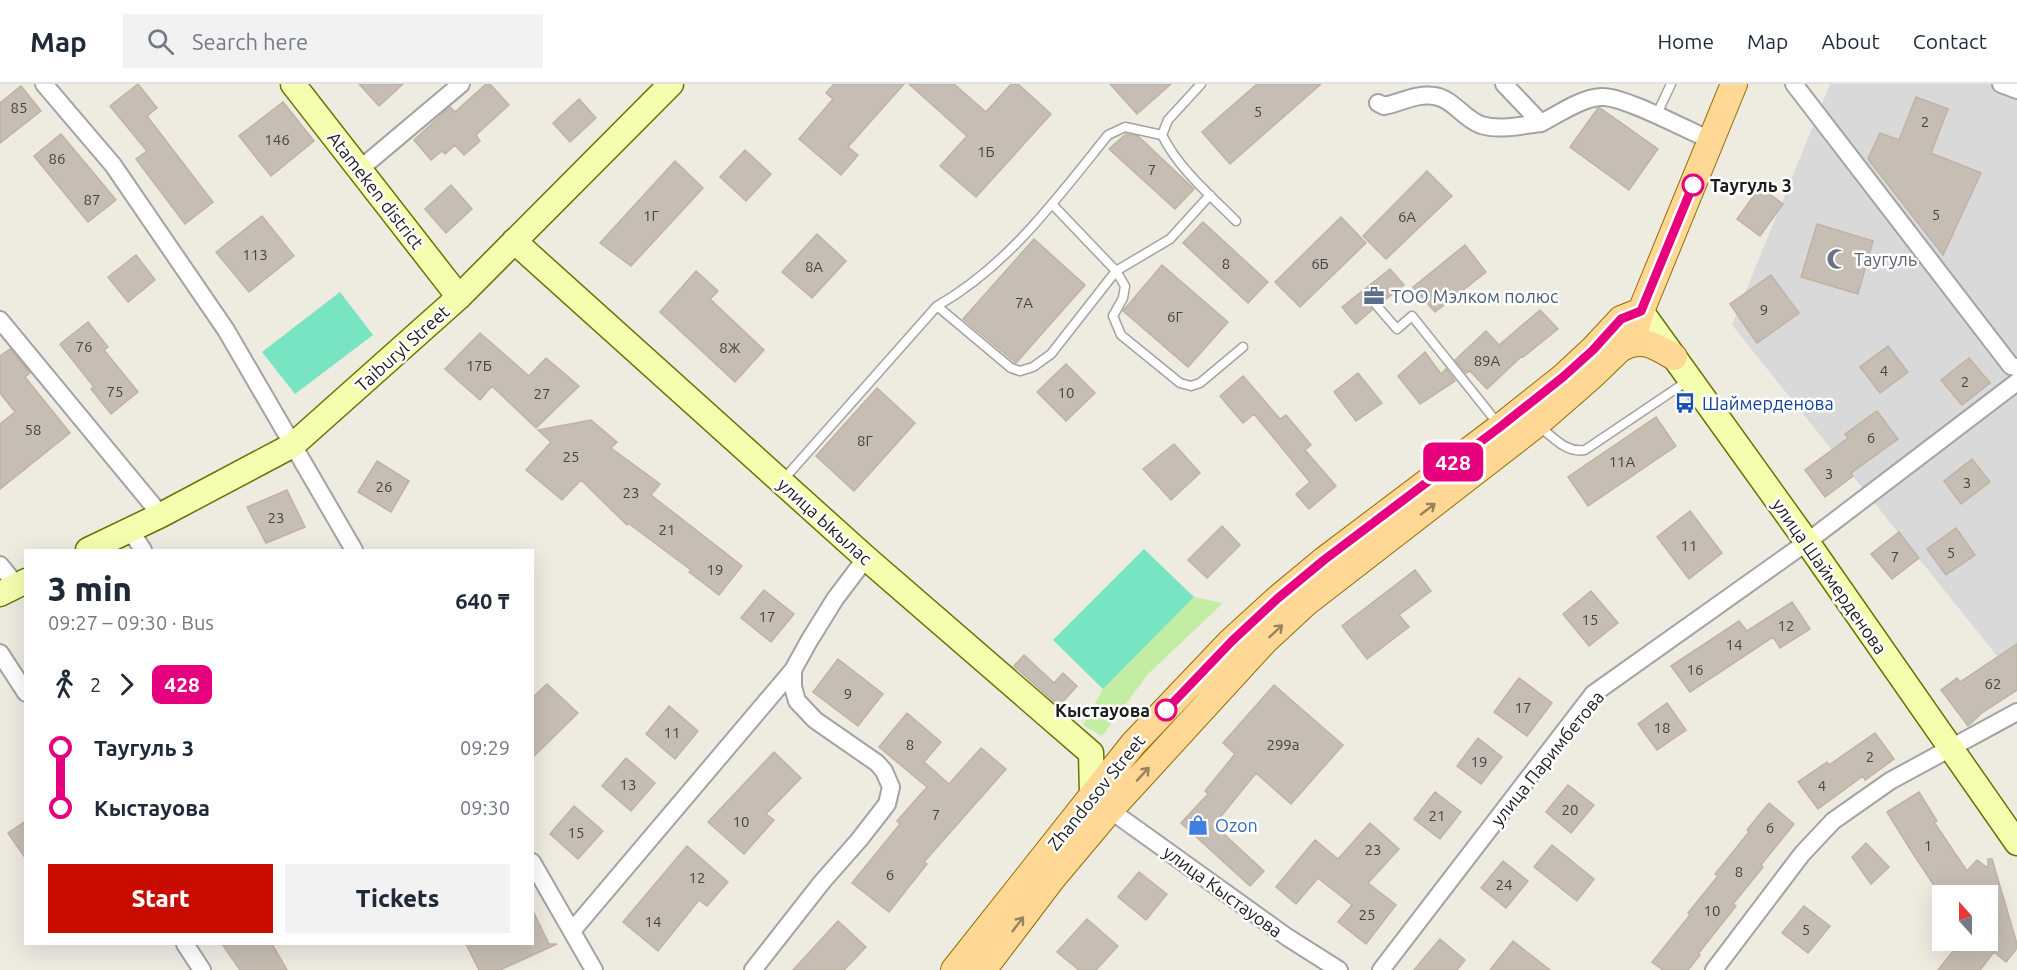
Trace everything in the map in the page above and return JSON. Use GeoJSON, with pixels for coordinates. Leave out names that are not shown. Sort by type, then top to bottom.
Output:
{"type":"FeatureCollection","features":[{"type":"Feature","properties":{"kind":"main road","name":"Zhandosov Street"},"geometry":{"type":"LineString","coordinates":[[954,970],[1101,802],[1227,681],[1265,641],[1306,603],[1537,424],[1620,349],[1636,329],[1641,311],[1734,84]]}},
{"type":"Feature","properties":{"kind":"main road","name":"Zhandosov Street"},"geometry":{"type":"LineString","coordinates":[[983,970],[1052,879],[1101,802],[1133,744],[1232,641],[1324,560],[1500,427],[1578,363],[1621,319],[1641,311]]}},
{"type":"Feature","properties":{"kind":"main road"},"geometry":{"type":"LineString","coordinates":[[1620,349],[1631,343],[1651,344],[1674,357]]}},
{"type":"Feature","properties":{"kind":"street"},"geometry":{"type":"LineString","coordinates":[[44,84],[120,174],[226,330],[353,549]]}},
{"type":"Feature","properties":{"kind":"street","name":"Atameken district"},"geometry":{"type":"LineString","coordinates":[[293,84],[459,297]]}},
{"type":"Feature","properties":{"kind":"street"},"geometry":{"type":"LineString","coordinates":[[360,170],[461,84]]}},
{"type":"Feature","properties":{"kind":"street","name":"Taiburyl Street"},"geometry":{"type":"LineString","coordinates":[[90,549],[161,515],[293,445],[459,297],[671,84]]}},
{"type":"Feature","properties":{"kind":"street"},"geometry":{"type":"LineString","coordinates":[[1504,84],[1541,123]]}},
{"type":"Feature","properties":{"kind":"street"},"geometry":{"type":"LineString","coordinates":[[1794,84],[2011,366],[2017,367]]}},
{"type":"Feature","properties":{"kind":"street"},"geometry":{"type":"LineString","coordinates":[[2001,84],[2017,90]]}},
{"type":"Feature","properties":{"kind":"street"},"geometry":{"type":"LineString","coordinates":[[1378,103],[1384,106],[1406,99],[1434,96],[1444,100],[1480,125],[1502,128],[1541,123],[1604,90],[1620,100],[1710,141]]}},
{"type":"Feature","properties":{"kind":"street","name":"улица Ыкылас"},"geometry":{"type":"LineString","coordinates":[[514,241],[866,558],[1091,753],[1101,802]]}},
{"type":"Feature","properties":{"kind":"street","name":"улица Шаймерденова"},"geometry":{"type":"LineString","coordinates":[[1641,311],[1807,542],[2017,843]]}},
{"type":"Feature","properties":{"kind":"street"},"geometry":{"type":"LineString","coordinates":[[0,320],[161,515]]}},
{"type":"Feature","properties":{"kind":"street","name":"улица Паримбетова"},"geometry":{"type":"LineString","coordinates":[[1381,970],[1593,694],[1807,542],[2017,382]]}},
{"type":"Feature","properties":{"kind":"street"},"geometry":{"type":"LineString","coordinates":[[130,530],[142,549]]}},
{"type":"Feature","properties":{"kind":"street"},"geometry":{"type":"LineString","coordinates":[[572,931],[792,670],[835,599],[866,558]]}},
{"type":"Feature","properties":{"kind":"street"},"geometry":{"type":"LineString","coordinates":[[0,565],[14,587]]}},
{"type":"Feature","properties":{"kind":"street"},"geometry":{"type":"LineString","coordinates":[[0,653],[24,690]]}},
{"type":"Feature","properties":{"kind":"street"},"geometry":{"type":"LineString","coordinates":[[753,970],[887,804],[891,787],[884,771],[877,763],[815,720],[796,701],[792,670]]}},
{"type":"Feature","properties":{"kind":"street"},"geometry":{"type":"LineString","coordinates":[[1714,970],[1802,854],[1833,821],[1890,781],[2017,712]]}},
{"type":"Feature","properties":{"kind":"street","name":"улица Кыстауова"},"geometry":{"type":"LineString","coordinates":[[1101,802],[1287,937],[1339,970]]}},
{"type":"Feature","properties":{"kind":"street"},"geometry":{"type":"LineString","coordinates":[[534,865],[594,970]]}},
{"type":"Feature","properties":{"kind":"street"},"geometry":{"type":"LineString","coordinates":[[186,945],[202,970]]}},
{"type":"Feature","properties":{"kind":"lane"},"geometry":{"type":"LineString","coordinates":[[1201,84],[1168,120],[1162,135],[1167,146],[1186,171],[1236,221]]}},
{"type":"Feature","properties":{"kind":"lane"},"geometry":{"type":"LineString","coordinates":[[1656,116],[1671,84]]}},
{"type":"Feature","properties":{"kind":"lane"},"geometry":{"type":"LineString","coordinates":[[781,482],[937,306],[962,292],[1020,241],[1108,135],[1125,127],[1162,135]]}},
{"type":"Feature","properties":{"kind":"lane"},"geometry":{"type":"LineString","coordinates":[[937,306],[1011,368],[1020,371],[1033,367],[1051,354],[1116,272],[1170,239],[1210,195]]}},
{"type":"Feature","properties":{"kind":"lane"},"geometry":{"type":"LineString","coordinates":[[1052,204],[1116,272],[1125,286],[1123,298],[1113,316],[1121,335],[1180,383],[1191,386],[1200,383],[1243,347]]}},
{"type":"Feature","properties":{"kind":"lane"},"geometry":{"type":"LineString","coordinates":[[1377,306],[1397,329],[1412,316],[1500,427]]}},
{"type":"Feature","properties":{"kind":"lane"},"geometry":{"type":"LineString","coordinates":[[1537,424],[1574,452],[1586,450],[1690,379]]}},
{"type":"Feature","properties":{"kind":"shaded area"},"geometry":{"type":"Polygon","coordinates":[[[1830,84],[2017,84],[2017,681],[1732,325],[1830,84]]]}},
{"type":"Feature","properties":{"kind":"green space"},"geometry":{"type":"Polygon","coordinates":[[[340,292],[373,335],[295,394],[262,352],[340,292]]]}},
{"type":"Feature","properties":{"kind":"green space"},"geometry":{"type":"Polygon","coordinates":[[[1144,549],[1194,597],[1103,689],[1053,640],[1144,549]]]}},
{"type":"Feature","properties":{"kind":"green space"},"geometry":{"type":"Polygon","coordinates":[[[1194,597],[1223,603],[1148,674],[1102,736],[1083,725],[1103,689],[1194,597]]]}},
{"type":"Feature","properties":{"kind":"building"},"geometry":{"type":"Polygon","coordinates":[[[138,84],[157,108],[147,116],[213,202],[185,224],[136,159],[147,151],[110,106],[138,84]]]}},
{"type":"Feature","properties":{"kind":"building"},"geometry":{"type":"Polygon","coordinates":[[[359,84],[403,84],[379,106],[359,84]]]}},
{"type":"Feature","properties":{"kind":"building"},"geometry":{"type":"Polygon","coordinates":[[[486,84],[490,84],[509,105],[476,135],[480,141],[464,155],[455,145],[445,154],[442,151],[431,160],[414,140],[450,107],[455,112],[486,84]]]}},
{"type":"Feature","properties":{"kind":"building"},"geometry":{"type":"Polygon","coordinates":[[[834,84],[904,84],[848,147],[858,155],[841,175],[799,139],[833,99],[826,93],[834,84]]]}},
{"type":"Feature","properties":{"kind":"building"},"geometry":{"type":"Polygon","coordinates":[[[909,84],[954,84],[986,112],[1011,84],[1018,84],[1051,114],[976,197],[940,166],[967,136],[909,84]]]}},
{"type":"Feature","properties":{"kind":"building"},"geometry":{"type":"Polygon","coordinates":[[[1110,84],[1171,84],[1137,114],[1110,84]]]}},
{"type":"Feature","properties":{"kind":"building"},"geometry":{"type":"Polygon","coordinates":[[[1257,84],[1321,84],[1230,164],[1202,132],[1257,84]]]}},
{"type":"Feature","properties":{"kind":"building"},"geometry":{"type":"Polygon","coordinates":[[[21,86],[41,111],[0,143],[0,103],[21,86]]]}},
{"type":"Feature","properties":{"kind":"building"},"geometry":{"type":"Polygon","coordinates":[[[1916,97],[1948,109],[1931,153],[1981,173],[1943,255],[1868,159],[1880,133],[1899,140],[1916,97]]]}},
{"type":"Feature","properties":{"kind":"building"},"geometry":{"type":"Polygon","coordinates":[[[579,99],[596,118],[570,142],[553,123],[579,99]]]}},
{"type":"Feature","properties":{"kind":"building"},"geometry":{"type":"Polygon","coordinates":[[[283,102],[314,141],[271,176],[239,136],[283,102]]]}},
{"type":"Feature","properties":{"kind":"building"},"geometry":{"type":"Polygon","coordinates":[[[1598,108],[1658,149],[1629,190],[1570,147],[1598,108]]]}},
{"type":"Feature","properties":{"kind":"building"},"geometry":{"type":"Polygon","coordinates":[[[61,134],[116,200],[88,222],[34,156],[61,134]]]}},
{"type":"Feature","properties":{"kind":"building"},"geometry":{"type":"Polygon","coordinates":[[[1126,134],[1138,136],[1194,189],[1175,209],[1109,149],[1126,134]]]}},
{"type":"Feature","properties":{"kind":"building"},"geometry":{"type":"Polygon","coordinates":[[[745,150],[771,174],[746,201],[720,177],[745,150]]]}},
{"type":"Feature","properties":{"kind":"building"},"geometry":{"type":"Polygon","coordinates":[[[675,161],[703,188],[631,266],[600,243],[675,161]]]}},
{"type":"Feature","properties":{"kind":"building"},"geometry":{"type":"Polygon","coordinates":[[[1427,171],[1452,196],[1386,259],[1363,236],[1427,171]]]}},
{"type":"Feature","properties":{"kind":"building"},"geometry":{"type":"Polygon","coordinates":[[[451,185],[472,209],[446,233],[425,209],[451,185]]]}},
{"type":"Feature","properties":{"kind":"building"},"geometry":{"type":"Polygon","coordinates":[[[1760,187],[1783,204],[1760,236],[1737,219],[1760,187]]]}},
{"type":"Feature","properties":{"kind":"building"},"geometry":{"type":"Polygon","coordinates":[[[262,216],[294,256],[249,292],[216,252],[262,216]]]}},
{"type":"Feature","properties":{"kind":"building"},"geometry":{"type":"Polygon","coordinates":[[[1341,217],[1366,243],[1300,307],[1275,282],[1341,217]]]}},
{"type":"Feature","properties":{"kind":"building"},"geometry":{"type":"Polygon","coordinates":[[[1203,222],[1268,282],[1248,303],[1183,243],[1203,222]]]}},
{"type":"Feature","properties":{"kind":"building","name":"Таугуль"},"geometry":{"type":"Polygon","coordinates":[[[1817,224],[1873,241],[1858,294],[1801,277],[1817,224]]]}},
{"type":"Feature","properties":{"kind":"building"},"geometry":{"type":"Polygon","coordinates":[[[817,234],[846,261],[812,298],[782,272],[817,234]]]}},
{"type":"Feature","properties":{"kind":"building"},"geometry":{"type":"Polygon","coordinates":[[[1034,239],[1085,285],[1016,363],[963,319],[1034,239]]]}},
{"type":"Feature","properties":{"kind":"building"},"geometry":{"type":"Polygon","coordinates":[[[1465,245],[1486,272],[1435,312],[1413,287],[1465,245]]]}},
{"type":"Feature","properties":{"kind":"building"},"geometry":{"type":"Polygon","coordinates":[[[136,255],[155,280],[128,302],[108,277],[136,255]]]}},
{"type":"Feature","properties":{"kind":"building"},"geometry":{"type":"Polygon","coordinates":[[[1162,265],[1228,322],[1188,367],[1123,311],[1162,265]]]}},
{"type":"Feature","properties":{"kind":"building","name":"ТОО Мэлком полюс"},"geometry":{"type":"Polygon","coordinates":[[[1390,269],[1404,285],[1382,302],[1373,301],[1372,310],[1356,324],[1342,307],[1390,269]]]}},
{"type":"Feature","properties":{"kind":"building"},"geometry":{"type":"Polygon","coordinates":[[[696,271],[718,291],[710,299],[764,350],[735,382],[660,312],[696,271]]]}},
{"type":"Feature","properties":{"kind":"building"},"geometry":{"type":"Polygon","coordinates":[[[1771,275],[1799,313],[1757,343],[1730,304],[1771,275]]]}},
{"type":"Feature","properties":{"kind":"building"},"geometry":{"type":"Polygon","coordinates":[[[1540,310],[1558,329],[1522,356],[1487,389],[1470,371],[1466,373],[1455,360],[1486,331],[1499,345],[1540,310]]]}},
{"type":"Feature","properties":{"kind":"building"},"geometry":{"type":"Polygon","coordinates":[[[88,322],[108,347],[104,350],[138,392],[111,414],[91,389],[94,387],[60,344],[88,322]]]}},
{"type":"Feature","properties":{"kind":"building"},"geometry":{"type":"Polygon","coordinates":[[[480,333],[529,376],[546,358],[579,386],[536,428],[492,386],[480,400],[445,369],[480,333]]]}},
{"type":"Feature","properties":{"kind":"building"},"geometry":{"type":"Polygon","coordinates":[[[1888,346],[1908,372],[1880,393],[1860,367],[1888,346]]]}},
{"type":"Feature","properties":{"kind":"building"},"geometry":{"type":"Polygon","coordinates":[[[10,349],[30,373],[25,377],[70,433],[0,489],[0,424],[15,412],[0,393],[0,356],[10,349]]]}},
{"type":"Feature","properties":{"kind":"building"},"geometry":{"type":"Polygon","coordinates":[[[1425,352],[1441,374],[1446,369],[1455,381],[1420,404],[1398,376],[1425,352]]]}},
{"type":"Feature","properties":{"kind":"building"},"geometry":{"type":"Polygon","coordinates":[[[1969,358],[1990,383],[1962,405],[1941,380],[1969,358]]]}},
{"type":"Feature","properties":{"kind":"building"},"geometry":{"type":"Polygon","coordinates":[[[1066,364],[1095,393],[1066,421],[1037,392],[1066,364]]]}},
{"type":"Feature","properties":{"kind":"building"},"geometry":{"type":"Polygon","coordinates":[[[1358,373],[1382,403],[1356,421],[1334,392],[1358,373]]]}},
{"type":"Feature","properties":{"kind":"building"},"geometry":{"type":"Polygon","coordinates":[[[1243,376],[1280,419],[1286,415],[1311,445],[1305,450],[1336,486],[1309,509],[1296,494],[1310,482],[1254,414],[1243,423],[1220,396],[1243,376]]]}},
{"type":"Feature","properties":{"kind":"building"},"geometry":{"type":"Polygon","coordinates":[[[877,388],[915,423],[854,491],[816,456],[877,388]]]}},
{"type":"Feature","properties":{"kind":"building"},"geometry":{"type":"Polygon","coordinates":[[[1877,411],[1898,439],[1851,473],[1853,476],[1825,497],[1805,470],[1848,438],[1845,434],[1877,411]]]}},
{"type":"Feature","properties":{"kind":"building"},"geometry":{"type":"Polygon","coordinates":[[[1656,417],[1676,446],[1588,506],[1568,477],[1656,417]]]}},
{"type":"Feature","properties":{"kind":"building"},"geometry":{"type":"Polygon","coordinates":[[[591,420],[617,442],[611,448],[660,484],[651,495],[742,566],[719,595],[689,572],[691,570],[628,523],[627,525],[581,480],[562,500],[526,470],[551,442],[538,430],[591,420]]]}},
{"type":"Feature","properties":{"kind":"building"},"geometry":{"type":"Polygon","coordinates":[[[1174,444],[1200,473],[1171,500],[1143,469],[1174,444]]]}},
{"type":"Feature","properties":{"kind":"building"},"geometry":{"type":"Polygon","coordinates":[[[1972,459],[1990,482],[1961,504],[1944,481],[1972,459]]]}},
{"type":"Feature","properties":{"kind":"building"},"geometry":{"type":"Polygon","coordinates":[[[377,461],[409,481],[391,512],[358,492],[377,461]]]}},
{"type":"Feature","properties":{"kind":"building"},"geometry":{"type":"Polygon","coordinates":[[[287,490],[305,527],[266,543],[247,507],[287,490]]]}},
{"type":"Feature","properties":{"kind":"building"},"geometry":{"type":"Polygon","coordinates":[[[1690,511],[1722,553],[1689,579],[1657,537],[1690,511]]]}},
{"type":"Feature","properties":{"kind":"building"},"geometry":{"type":"Polygon","coordinates":[[[1222,526],[1240,545],[1207,578],[1188,560],[1222,526]]]}},
{"type":"Feature","properties":{"kind":"building"},"geometry":{"type":"Polygon","coordinates":[[[1956,528],[1975,555],[1946,575],[1927,549],[1956,528]]]}},
{"type":"Feature","properties":{"kind":"building"},"geometry":{"type":"Polygon","coordinates":[[[1899,532],[1919,558],[1892,579],[1871,554],[1899,532]]]}},
{"type":"Feature","properties":{"kind":"building"},"geometry":{"type":"Polygon","coordinates":[[[1415,570],[1431,591],[1399,615],[1409,627],[1367,659],[1342,626],[1415,570]]]}},
{"type":"Feature","properties":{"kind":"building"},"geometry":{"type":"Polygon","coordinates":[[[764,590],[794,614],[771,642],[741,618],[764,590]]]}},
{"type":"Feature","properties":{"kind":"building"},"geometry":{"type":"Polygon","coordinates":[[[1591,591],[1618,623],[1589,646],[1563,614],[1591,591]]]}},
{"type":"Feature","properties":{"kind":"building"},"geometry":{"type":"Polygon","coordinates":[[[1792,602],[1810,629],[1780,648],[1773,637],[1690,692],[1671,666],[1739,621],[1747,631],[1792,602]]]}},
{"type":"Feature","properties":{"kind":"building"},"geometry":{"type":"Polygon","coordinates":[[[2017,644],[2017,690],[1983,712],[1968,726],[1941,690],[1957,678],[1960,682],[2017,644]]]}},
{"type":"Feature","properties":{"kind":"building"},"geometry":{"type":"Polygon","coordinates":[[[1024,655],[1054,683],[1063,673],[1077,686],[1059,706],[1014,666],[1024,655]]]}},
{"type":"Feature","properties":{"kind":"building"},"geometry":{"type":"Polygon","coordinates":[[[838,659],[883,694],[858,726],[813,692],[838,659]]]}},
{"type":"Feature","properties":{"kind":"building"},"geometry":{"type":"Polygon","coordinates":[[[1519,678],[1552,703],[1527,736],[1494,712],[1519,678]]]}},
{"type":"Feature","properties":{"kind":"building"},"geometry":{"type":"Polygon","coordinates":[[[547,684],[578,713],[534,756],[534,696],[547,684]]]}},
{"type":"Feature","properties":{"kind":"building"},"geometry":{"type":"Polygon","coordinates":[[[1274,685],[1343,745],[1291,804],[1256,773],[1214,825],[1264,871],[1250,886],[1181,823],[1208,794],[1205,791],[1235,754],[1223,743],[1274,685]]]}},
{"type":"Feature","properties":{"kind":"building"},"geometry":{"type":"Polygon","coordinates":[[[1667,703],[1686,730],[1657,750],[1638,724],[1667,703]]]}},
{"type":"Feature","properties":{"kind":"building"},"geometry":{"type":"Polygon","coordinates":[[[669,706],[698,731],[675,759],[646,734],[669,706]]]}},
{"type":"Feature","properties":{"kind":"building"},"geometry":{"type":"Polygon","coordinates":[[[907,713],[941,742],[924,762],[949,784],[981,748],[1006,769],[924,862],[927,864],[889,912],[852,883],[900,824],[897,821],[927,787],[879,747],[907,713]]]}},
{"type":"Feature","properties":{"kind":"building"},"geometry":{"type":"Polygon","coordinates":[[[1875,733],[1894,759],[1865,780],[1863,776],[1818,809],[1798,782],[1827,762],[1829,765],[1875,733]]]}},
{"type":"Feature","properties":{"kind":"building"},"geometry":{"type":"Polygon","coordinates":[[[1478,738],[1502,757],[1481,784],[1457,766],[1478,738]]]}},
{"type":"Feature","properties":{"kind":"building"},"geometry":{"type":"Polygon","coordinates":[[[774,752],[801,778],[766,814],[774,820],[744,854],[708,822],[774,752]]]}},
{"type":"Feature","properties":{"kind":"building"},"geometry":{"type":"Polygon","coordinates":[[[626,758],[655,783],[631,811],[602,786],[626,758]]]}},
{"type":"Feature","properties":{"kind":"building"},"geometry":{"type":"Polygon","coordinates":[[[1568,785],[1594,805],[1571,833],[1546,812],[1568,785]]]}},
{"type":"Feature","properties":{"kind":"building"},"geometry":{"type":"Polygon","coordinates":[[[1435,792],[1461,812],[1440,839],[1414,819],[1435,792]]]}},
{"type":"Feature","properties":{"kind":"building"},"geometry":{"type":"Polygon","coordinates":[[[1919,792],[1937,821],[1934,822],[1967,871],[1977,860],[1988,868],[1988,859],[1992,859],[2017,944],[2017,948],[2006,962],[1994,952],[1980,970],[1938,970],[1953,951],[1998,951],[1998,885],[1934,885],[1887,812],[1919,792]]]}},
{"type":"Feature","properties":{"kind":"building"},"geometry":{"type":"Polygon","coordinates":[[[1769,803],[1794,824],[1761,865],[1763,867],[1733,904],[1736,906],[1688,970],[1663,970],[1652,962],[1690,915],[1688,913],[1718,876],[1715,874],[1769,803]]]}},
{"type":"Feature","properties":{"kind":"building"},"geometry":{"type":"Polygon","coordinates":[[[574,806],[603,831],[578,859],[550,834],[574,806]]]}},
{"type":"Feature","properties":{"kind":"building"},"geometry":{"type":"Polygon","coordinates":[[[24,822],[24,856],[8,833],[24,822]]]}},
{"type":"Feature","properties":{"kind":"building"},"geometry":{"type":"Polygon","coordinates":[[[1370,823],[1399,849],[1368,883],[1396,905],[1366,944],[1338,922],[1352,905],[1318,878],[1296,904],[1276,887],[1315,840],[1338,859],[1370,823]]]}},
{"type":"Feature","properties":{"kind":"building"},"geometry":{"type":"Polygon","coordinates":[[[1866,843],[1889,867],[1871,884],[1852,857],[1866,843]]]}},
{"type":"Feature","properties":{"kind":"building"},"geometry":{"type":"Polygon","coordinates":[[[1552,845],[1594,879],[1577,901],[1534,867],[1552,845]]]}},
{"type":"Feature","properties":{"kind":"building"},"geometry":{"type":"Polygon","coordinates":[[[687,846],[728,882],[707,906],[699,900],[658,951],[623,922],[687,846]]]}},
{"type":"Feature","properties":{"kind":"building"},"geometry":{"type":"Polygon","coordinates":[[[1503,861],[1528,881],[1506,908],[1481,888],[1503,861]]]}},
{"type":"Feature","properties":{"kind":"building"},"geometry":{"type":"Polygon","coordinates":[[[1139,872],[1167,894],[1146,920],[1118,897],[1139,872]]]}},
{"type":"Feature","properties":{"kind":"building"},"geometry":{"type":"Polygon","coordinates":[[[1804,906],[1830,926],[1808,953],[1782,933],[1804,906]]]}},
{"type":"Feature","properties":{"kind":"building"},"geometry":{"type":"Polygon","coordinates":[[[534,913],[549,944],[557,944],[500,970],[479,970],[466,945],[534,945],[534,913]]]}},
{"type":"Feature","properties":{"kind":"building"},"geometry":{"type":"Polygon","coordinates":[[[1087,919],[1118,946],[1096,970],[1079,970],[1057,952],[1087,919]]]}},
{"type":"Feature","properties":{"kind":"building"},"geometry":{"type":"Polygon","coordinates":[[[838,921],[866,947],[844,970],[793,970],[838,921]]]}},
{"type":"Feature","properties":{"kind":"building"},"geometry":{"type":"Polygon","coordinates":[[[1440,939],[1465,960],[1457,970],[1414,970],[1440,939]]]}},
{"type":"Feature","properties":{"kind":"building"},"geometry":{"type":"Polygon","coordinates":[[[1513,941],[1550,970],[1490,970],[1513,941]]]}},
{"type":"Feature","properties":{"kind":"building"},"geometry":{"type":"Polygon","coordinates":[[[223,945],[273,945],[287,970],[240,970],[223,945]]]}},
{"type":"Feature","properties":{"kind":"bus line","name":"428"},"geometry":{"type":"LineString","coordinates":[[1166,710],[1232,641],[1277,599],[1324,560],[1563,377],[1593,350],[1621,319],[1641,311],[1664,260],[1693,185]]}},
{"type":"Feature","properties":{"kind":"place","name":"Таугуль 3"},"geometry":{"type":"Point","coordinates":[1693,185]}},
{"type":"Feature","properties":{"kind":"place","name":"Таугуль"},"geometry":{"type":"Point","coordinates":[1837,259]}},
{"type":"Feature","properties":{"kind":"place","name":"ТОО Мэлком полюс"},"geometry":{"type":"Point","coordinates":[1374,296]}},
{"type":"Feature","properties":{"kind":"place","name":"Шаймерденова"},"geometry":{"type":"Point","coordinates":[1685,403]}},
{"type":"Feature","properties":{"kind":"place","name":"Кыстауова"},"geometry":{"type":"Point","coordinates":[1166,710]}},
{"type":"Feature","properties":{"kind":"place","name":"Ozon"},"geometry":{"type":"Point","coordinates":[1198,825]}}]}
